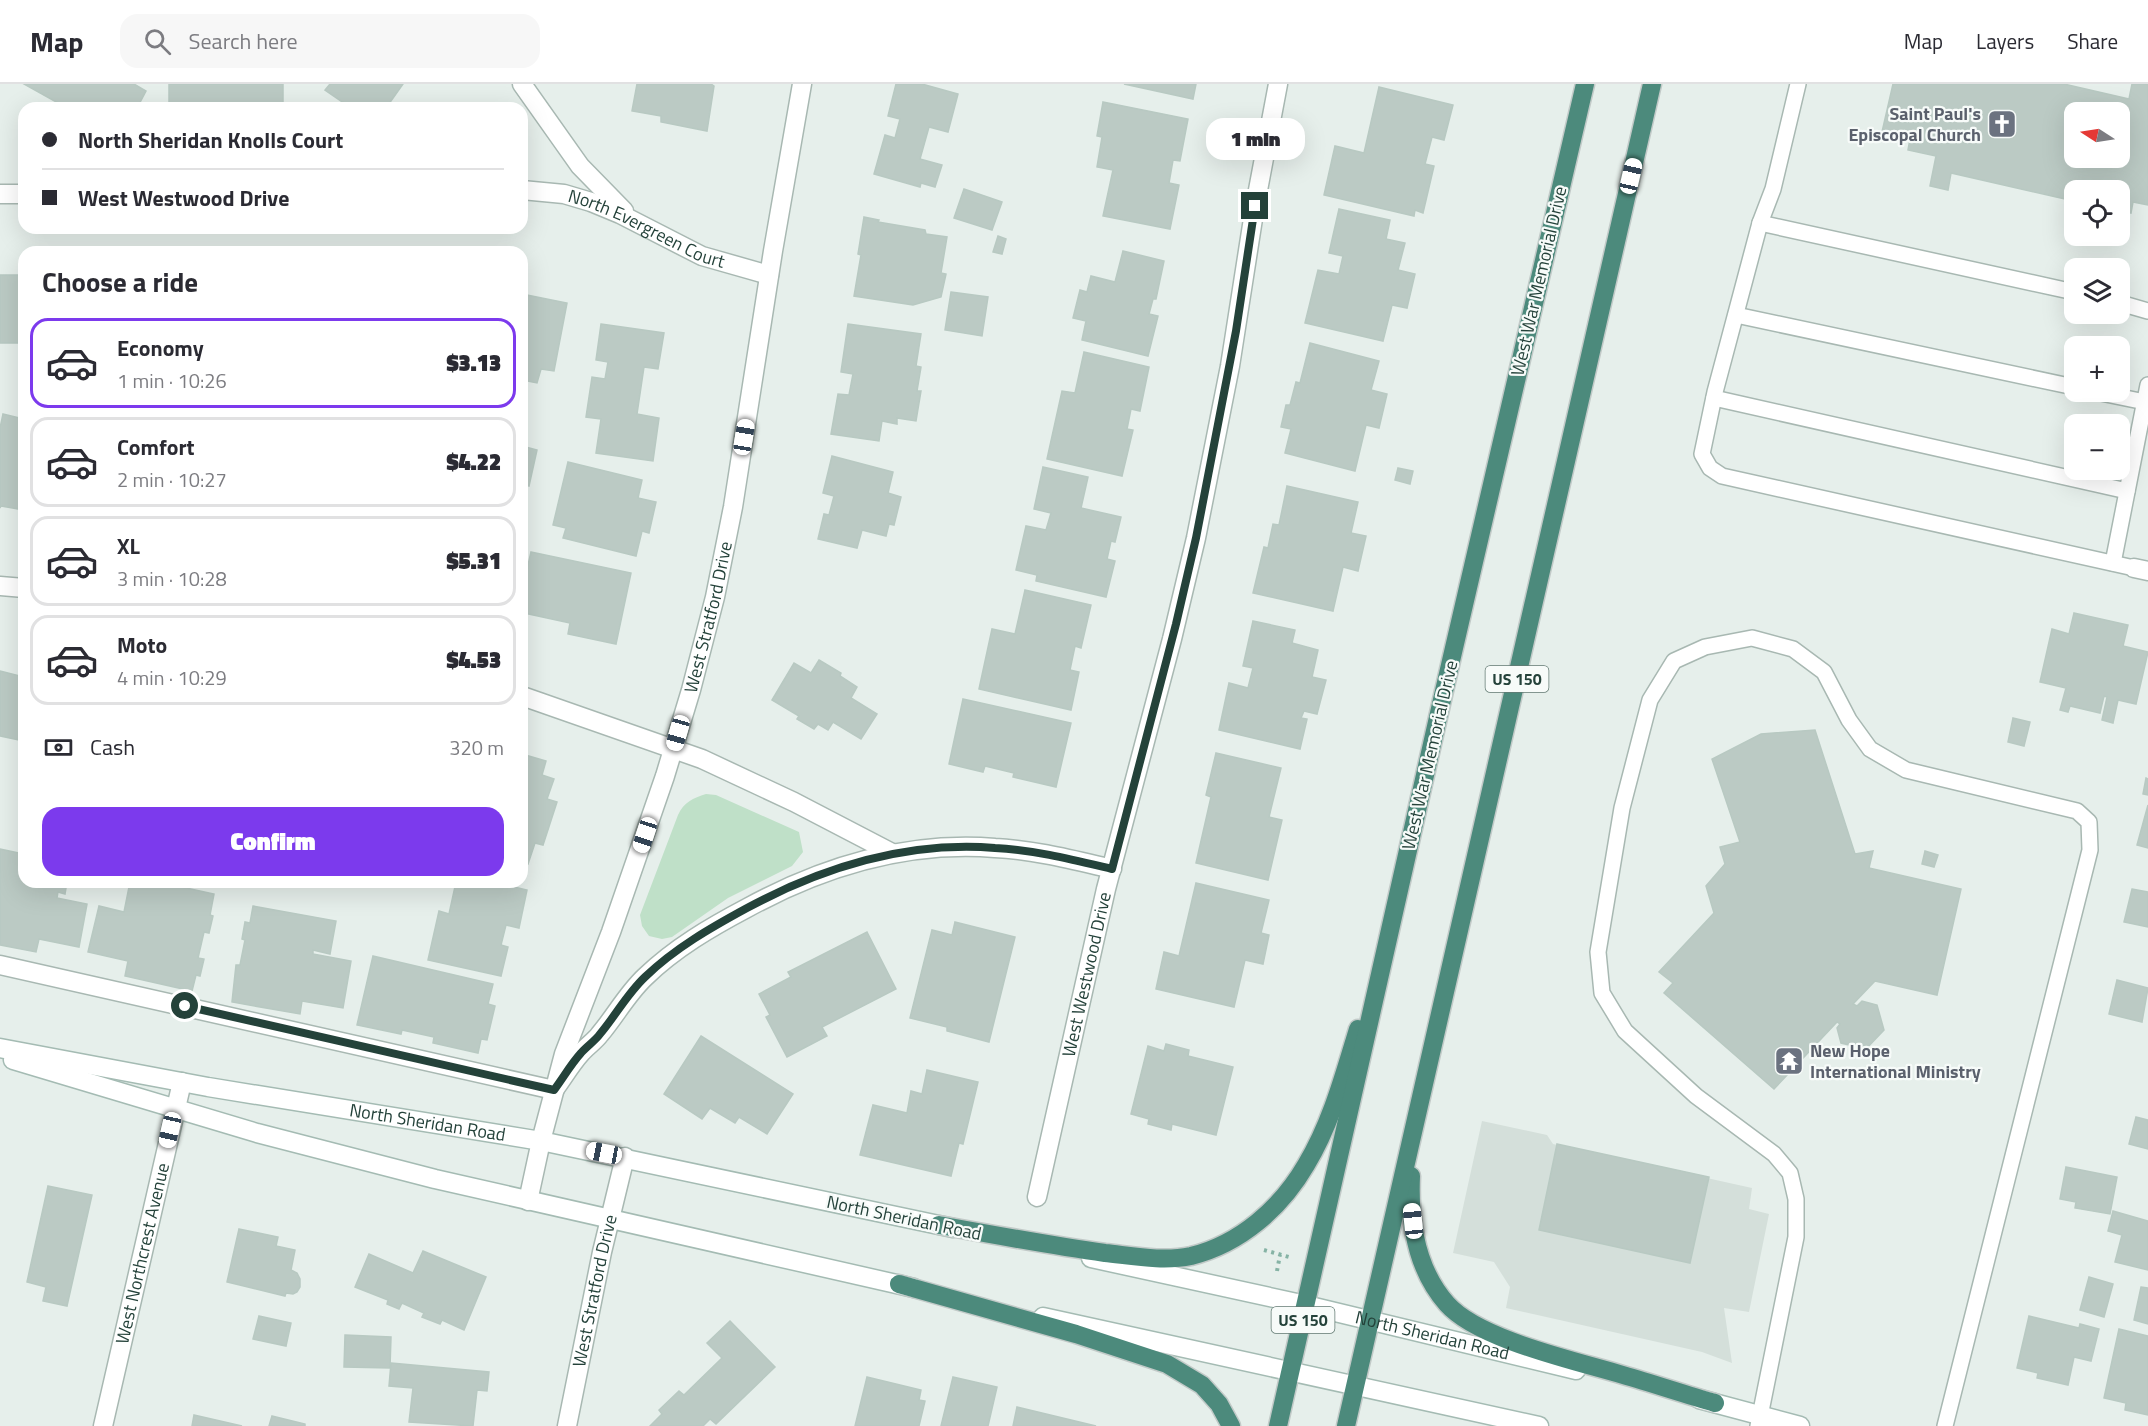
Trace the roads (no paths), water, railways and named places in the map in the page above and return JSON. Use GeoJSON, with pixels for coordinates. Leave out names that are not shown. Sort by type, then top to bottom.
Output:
{"type":"FeatureCollection","features":[{"type":"Feature","properties":{"kind":"highway","name":"West War Memorial Drive"},"geometry":{"type":"LineString","coordinates":[[1278,1426],[1444,691],[1585,84]]}},
{"type":"Feature","properties":{"kind":"highway","name":"US 150"},"geometry":{"type":"LineString","coordinates":[[1346,1426],[1550,541],[1652,84]]}},
{"type":"Feature","properties":{"kind":"highway"},"geometry":{"type":"LineString","coordinates":[[939,1225],[1073,1248],[1158,1258],[1177,1258],[1201,1253],[1224,1244],[1252,1227],[1280,1201],[1301,1173],[1326,1124],[1357,1032],[1408,855]]}},
{"type":"Feature","properties":{"kind":"highway"},"geometry":{"type":"LineString","coordinates":[[1442,1006],[1415,1146],[1411,1186],[1411,1208],[1418,1250],[1432,1283],[1455,1312],[1491,1332],[1545,1352],[1715,1403]]}},
{"type":"Feature","properties":{"kind":"highway"},"geometry":{"type":"LineString","coordinates":[[899,1284],[1076,1334],[1167,1364],[1202,1385],[1220,1404],[1232,1426]]}},
{"type":"Feature","properties":{"kind":"street"},"geometry":{"type":"LineString","coordinates":[[522,84],[579,166],[636,222]]}},
{"type":"Feature","properties":{"kind":"street","name":"West Stratford Drive"},"geometry":{"type":"LineString","coordinates":[[528,1201],[564,1054],[621,903],[674,748],[722,567],[802,84]]}},
{"type":"Feature","properties":{"kind":"street","name":"West Westwood Drive"},"geometry":{"type":"LineString","coordinates":[[1036,1197],[1112,869],[1196,538],[1230,366],[1255,206],[1278,84]]}},
{"type":"Feature","properties":{"kind":"street","name":"North Evergreen Court"},"geometry":{"type":"LineString","coordinates":[[528,190],[578,198],[607,208],[702,256],[769,275]]}},
{"type":"Feature","properties":{"kind":"street"},"geometry":{"type":"LineString","coordinates":[[0,194],[18,194]]}},
{"type":"Feature","properties":{"kind":"street"},"geometry":{"type":"LineString","coordinates":[[0,586],[18,588]]}},
{"type":"Feature","properties":{"kind":"street"},"geometry":{"type":"LineString","coordinates":[[528,698],[674,748],[794,802],[892,853]]}},
{"type":"Feature","properties":{"kind":"street"},"geometry":{"type":"LineString","coordinates":[[0,965],[554,1090],[581,1053],[601,1033],[630,992],[647,975],[688,943],[760,901],[806,879],[857,861],[935,847],[995,848],[1041,854],[1112,869]]}},
{"type":"Feature","properties":{"kind":"street","name":"North Sheridan Road"},"geometry":{"type":"LineString","coordinates":[[0,1048],[182,1082],[625,1157],[1306,1305],[1715,1403],[1760,1420],[1800,1426]]}},
{"type":"Feature","properties":{"kind":"street"},"geometry":{"type":"LineString","coordinates":[[0,1056],[175,1110],[435,1179],[610,1220],[1539,1426]]}},
{"type":"Feature","properties":{"kind":"street","name":"West Northcrest Avenue"},"geometry":{"type":"LineString","coordinates":[[103,1426],[182,1082]]}},
{"type":"Feature","properties":{"kind":"street","name":"West Stratford Drive"},"geometry":{"type":"LineString","coordinates":[[567,1426],[625,1157]]}},
{"type":"Feature","properties":{"kind":"lane"},"geometry":{"type":"LineString","coordinates":[[1798,84],[1773,189],[1760,223],[1714,398],[1702,454],[1710,468],[1722,476],[2141,570]]}},
{"type":"Feature","properties":{"kind":"lane"},"geometry":{"type":"LineString","coordinates":[[1760,223],[2064,290]]}},
{"type":"Feature","properties":{"kind":"lane"},"geometry":{"type":"LineString","coordinates":[[2130,306],[2148,311]]}},
{"type":"Feature","properties":{"kind":"lane"},"geometry":{"type":"LineString","coordinates":[[1736,315],[2064,385]]}},
{"type":"Feature","properties":{"kind":"lane"},"geometry":{"type":"LineString","coordinates":[[2113,563],[2148,385]]}},
{"type":"Feature","properties":{"kind":"lane"},"geometry":{"type":"LineString","coordinates":[[1714,398],[2127,491]]}},
{"type":"Feature","properties":{"kind":"lane"},"geometry":{"type":"LineString","coordinates":[[2130,399],[2145,402]]}},
{"type":"Feature","properties":{"kind":"lane"},"geometry":{"type":"LineString","coordinates":[[1760,1420],[1796,1236],[1796,1199],[1790,1173],[1774,1154],[1696,1095],[1625,1031],[1602,993],[1598,952],[1622,808],[1650,700],[1674,661],[1705,647],[1752,638],[1793,649],[1824,672],[1849,720],[1870,749],[1906,770],[2077,812],[2089,822],[2090,850],[1945,1426]]}},
{"type":"Feature","properties":{"kind":"place","name":"Saint Paul's Episcopal Church"},"geometry":{"type":"Point","coordinates":[2002,124]}},
{"type":"Feature","properties":{"kind":"place","name":"New Hope International Ministry"},"geometry":{"type":"Point","coordinates":[1789,1061]}}]}
